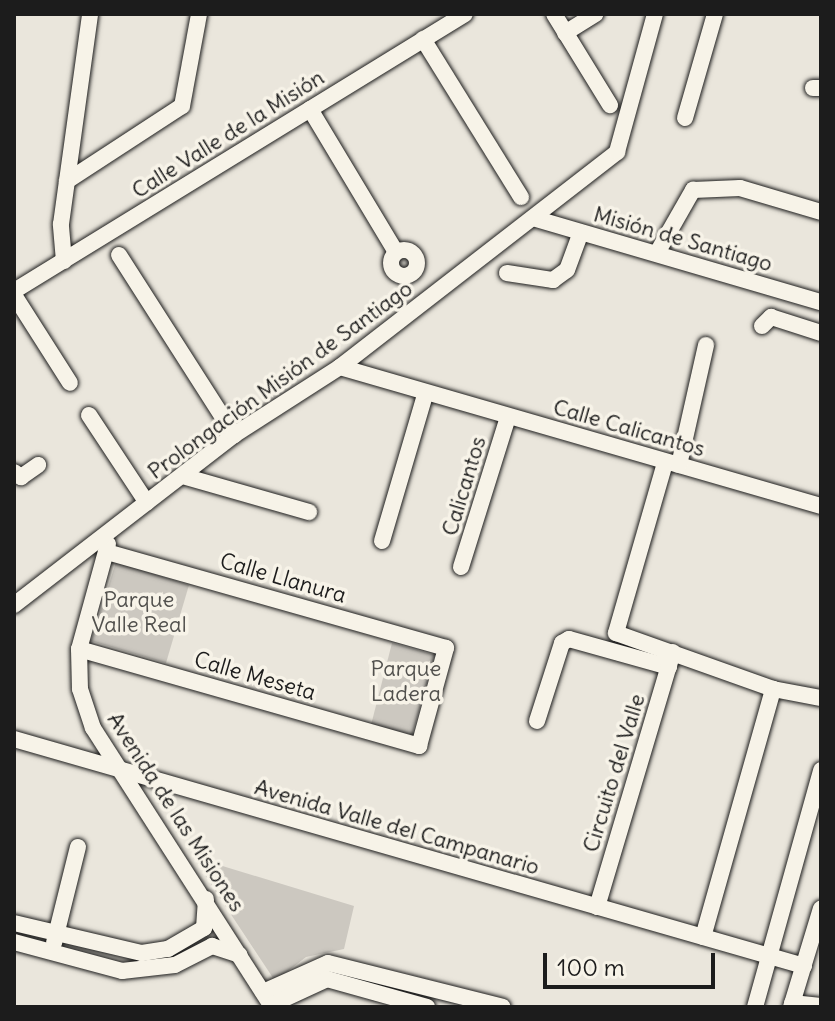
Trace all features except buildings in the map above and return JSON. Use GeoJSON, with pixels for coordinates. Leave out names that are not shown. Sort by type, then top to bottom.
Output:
{"type":"FeatureCollection","features":[{"type":"Feature","properties":{"kind":"street"},"geometry":{"type":"LineString","coordinates":[[59,264],[61,224],[90,14]]}},
{"type":"Feature","properties":{"kind":"street"},"geometry":{"type":"LineString","coordinates":[[67,181],[182,106],[199,14]]}},
{"type":"Feature","properties":{"kind":"street","name":"Calle Valle de la Misión"},"geometry":{"type":"LineString","coordinates":[[14,293],[465,14]]}},
{"type":"Feature","properties":{"kind":"street"},"geometry":{"type":"LineString","coordinates":[[554,14],[610,105]]}},
{"type":"Feature","properties":{"kind":"street"},"geometry":{"type":"LineString","coordinates":[[565,33],[595,14]]}},
{"type":"Feature","properties":{"kind":"street","name":"Prolongación Misión de Santiago"},"geometry":{"type":"LineString","coordinates":[[14,605],[108,545],[147,503],[186,477],[234,435],[340,367],[617,152],[655,14]]}},
{"type":"Feature","properties":{"kind":"street"},"geometry":{"type":"LineString","coordinates":[[685,118],[715,14]]}},
{"type":"Feature","properties":{"kind":"street"},"geometry":{"type":"LineString","coordinates":[[423,39],[521,197]]}},
{"type":"Feature","properties":{"kind":"street"},"geometry":{"type":"LineString","coordinates":[[310,109],[396,252]]}},
{"type":"Feature","properties":{"kind":"street"},"geometry":{"type":"LineString","coordinates":[[657,253],[693,190],[740,188],[821,212]]}},
{"type":"Feature","properties":{"kind":"street","name":"Misión de Santiago"},"geometry":{"type":"LineString","coordinates":[[533,218],[821,302]]}},
{"type":"Feature","properties":{"kind":"street"},"geometry":{"type":"LineString","coordinates":[[507,273],[553,280],[567,270],[581,232]]}},
{"type":"Feature","properties":{"kind":"street"},"geometry":{"type":"LineString","coordinates":[[119,255],[234,435]]}},
{"type":"Feature","properties":{"kind":"street"},"geometry":{"type":"LineString","coordinates":[[14,293],[70,383]]}},
{"type":"Feature","properties":{"kind":"street"},"geometry":{"type":"LineString","coordinates":[[762,326],[771,317],[821,333]]}},
{"type":"Feature","properties":{"kind":"street"},"geometry":{"type":"LineString","coordinates":[[671,660],[616,633],[672,464],[706,345]]}},
{"type":"Feature","properties":{"kind":"street","name":"Calle Calicantos"},"geometry":{"type":"LineString","coordinates":[[340,367],[425,395],[821,506]]}},
{"type":"Feature","properties":{"kind":"street"},"geometry":{"type":"LineString","coordinates":[[382,541],[425,395]]}},
{"type":"Feature","properties":{"kind":"street"},"geometry":{"type":"LineString","coordinates":[[89,415],[147,503]]}},
{"type":"Feature","properties":{"kind":"street","name":"Calicantos"},"geometry":{"type":"LineString","coordinates":[[461,567],[508,417]]}},
{"type":"Feature","properties":{"kind":"street"},"geometry":{"type":"LineString","coordinates":[[14,472],[21,477],[38,465]]}},
{"type":"Feature","properties":{"kind":"street"},"geometry":{"type":"LineString","coordinates":[[186,477],[309,512]]}},
{"type":"Feature","properties":{"kind":"street","name":"Calle Llanura"},"geometry":{"type":"LineString","coordinates":[[108,545],[446,648],[419,746]]}},
{"type":"Feature","properties":{"kind":"street","name":"Avenida de las Misiones"},"geometry":{"type":"LineString","coordinates":[[108,545],[86,608],[79,649],[80,689],[93,728],[206,898],[269,1001]]}},
{"type":"Feature","properties":{"kind":"street"},"geometry":{"type":"LineString","coordinates":[[537,721],[562,643],[569,639],[671,660],[773,689],[821,698]]}},
{"type":"Feature","properties":{"kind":"street","name":"Calle Meseta"},"geometry":{"type":"LineString","coordinates":[[79,649],[419,746]]}},
{"type":"Feature","properties":{"kind":"street","name":"Circuito del Valle"},"geometry":{"type":"LineString","coordinates":[[597,907],[671,660]]}},
{"type":"Feature","properties":{"kind":"street"},"geometry":{"type":"LineString","coordinates":[[703,937],[773,689]]}},
{"type":"Feature","properties":{"kind":"street","name":"Avenida Valle del Campanario"},"geometry":{"type":"LineString","coordinates":[[14,739],[804,966]]}},
{"type":"Feature","properties":{"kind":"street"},"geometry":{"type":"LineString","coordinates":[[755,1007],[821,770]]}},
{"type":"Feature","properties":{"kind":"street"},"geometry":{"type":"LineString","coordinates":[[51,953],[78,847]]}},
{"type":"Feature","properties":{"kind":"street"},"geometry":{"type":"LineString","coordinates":[[14,923],[121,953],[172,947],[204,928],[206,898]]}},
{"type":"Feature","properties":{"kind":"street"},"geometry":{"type":"LineString","coordinates":[[820,1006],[792,1005],[821,908]]}},
{"type":"Feature","properties":{"kind":"street"},"geometry":{"type":"LineString","coordinates":[[14,942],[122,971],[178,964],[212,946],[241,955]]}},
{"type":"Feature","properties":{"kind":"street"},"geometry":{"type":"LineString","coordinates":[[172,947],[178,964]]}},
{"type":"Feature","properties":{"kind":"street"},"geometry":{"type":"LineString","coordinates":[[327,971],[382,1002],[427,1007]]}},
{"type":"Feature","properties":{"kind":"street"},"geometry":{"type":"LineString","coordinates":[[269,1001],[327,971],[391,980],[503,1007]]}},
{"type":"Feature","properties":{"kind":"street"},"geometry":{"type":"LineString","coordinates":[[382,1002],[391,980]]}},
{"type":"Feature","properties":{"kind":"green space","name":"Parque Valle Real"},"geometry":{"type":"Polygon","coordinates":[[[116,562],[189,585],[166,663],[91,641],[116,562]]]}},
{"type":"Feature","properties":{"kind":"green space","name":"Parque Ladera"},"geometry":{"type":"Polygon","coordinates":[[[392,643],[435,655],[412,735],[371,725],[392,643]]]}},
{"type":"Feature","properties":{"kind":"green space"},"geometry":{"type":"Polygon","coordinates":[[[193,857],[354,906],[344,949],[306,957],[275,981],[193,857]]]}}]}
